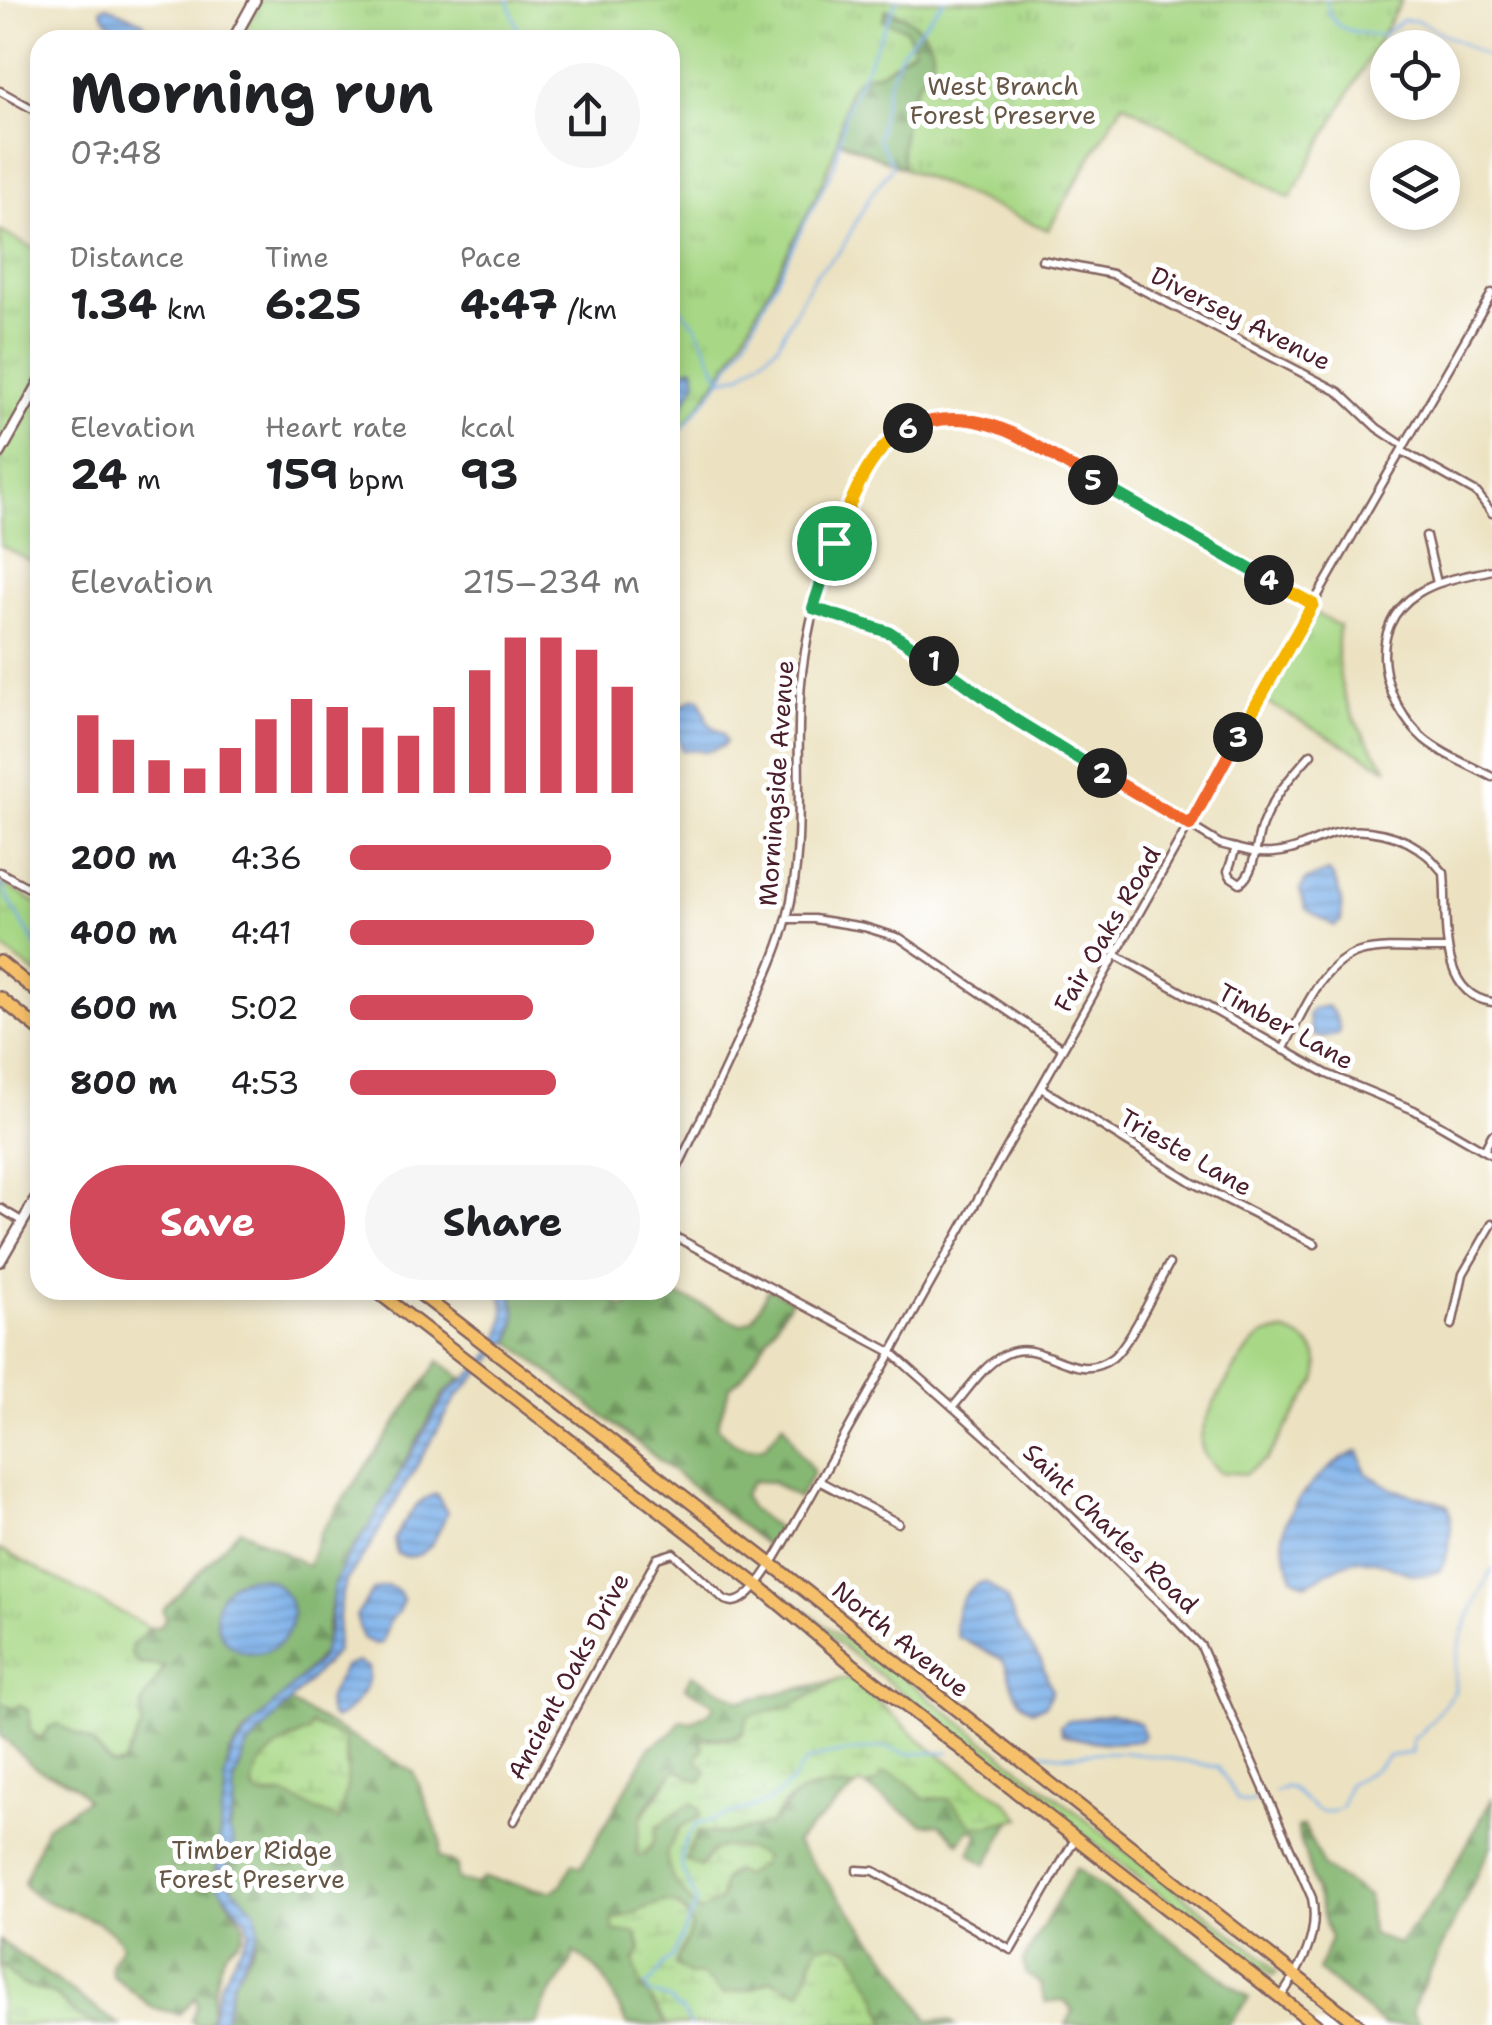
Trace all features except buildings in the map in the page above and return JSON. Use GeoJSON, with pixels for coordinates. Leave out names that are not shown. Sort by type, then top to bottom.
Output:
{"type":"FeatureCollection","features":[{"type":"Feature","properties":{"kind":"main road"},"geometry":{"type":"LineString","coordinates":[[0,962],[30,986]]}},
{"type":"Feature","properties":{"kind":"main road"},"geometry":{"type":"LineString","coordinates":[[0,998],[30,1022]]}},
{"type":"Feature","properties":{"kind":"main road","name":"North Avenue"},"geometry":{"type":"LineString","coordinates":[[387,1300],[1316,2025]]}},
{"type":"Feature","properties":{"kind":"main road","name":"North Avenue"},"geometry":{"type":"LineString","coordinates":[[429,1300],[1358,2025]]}},
{"type":"Feature","properties":{"kind":"street"},"geometry":{"type":"LineString","coordinates":[[238,30],[255,0]]}},
{"type":"Feature","properties":{"kind":"street"},"geometry":{"type":"LineString","coordinates":[[0,91],[30,108]]}},
{"type":"Feature","properties":{"kind":"street","name":"Diversey Avenue"},"geometry":{"type":"LineString","coordinates":[[1042,260],[1097,269],[1123,280],[1339,392],[1403,449],[1477,492],[1492,513]]}},
{"type":"Feature","properties":{"kind":"street","name":"Fair Oaks Road"},"geometry":{"type":"LineString","coordinates":[[757,1585],[1492,294]]}},
{"type":"Feature","properties":{"kind":"street"},"geometry":{"type":"LineString","coordinates":[[0,453],[30,400]]}},
{"type":"Feature","properties":{"kind":"street","name":"Morningside Avenue"},"geometry":{"type":"LineString","coordinates":[[680,1162],[732,1055],[787,919],[797,850],[800,685],[813,608],[846,515],[878,455],[903,430],[965,417],[1002,429],[1313,604]]}},
{"type":"Feature","properties":{"kind":"street"},"geometry":{"type":"LineString","coordinates":[[1426,536],[1437,583]]}},
{"type":"Feature","properties":{"kind":"street"},"geometry":{"type":"LineString","coordinates":[[1492,570],[1437,583],[1414,595],[1392,620],[1384,642],[1385,677],[1403,713],[1424,738],[1492,776]]}},
{"type":"Feature","properties":{"kind":"street"},"geometry":{"type":"LineString","coordinates":[[813,608],[891,633],[1014,719],[1220,844],[1254,853],[1289,851],[1349,831],[1369,831],[1395,837],[1420,850],[1444,873],[1447,949],[1457,974],[1468,991],[1491,1002]]}},
{"type":"Feature","properties":{"kind":"street"},"geometry":{"type":"LineString","coordinates":[[1236,848],[1228,872],[1240,882],[1248,876],[1265,817],[1287,778],[1310,754]]}},
{"type":"Feature","properties":{"kind":"street"},"geometry":{"type":"LineString","coordinates":[[0,872],[30,888]]}},
{"type":"Feature","properties":{"kind":"street"},"geometry":{"type":"LineString","coordinates":[[787,919],[864,927],[900,938],[1062,1048]]}},
{"type":"Feature","properties":{"kind":"street"},"geometry":{"type":"LineString","coordinates":[[1283,1050],[1325,976],[1344,960],[1358,952],[1447,949]]}},
{"type":"Feature","properties":{"kind":"street","name":"Timber Lane"},"geometry":{"type":"LineString","coordinates":[[1116,955],[1336,1079],[1414,1110],[1492,1156]]}},
{"type":"Feature","properties":{"kind":"street","name":"Trieste Lane"},"geometry":{"type":"LineString","coordinates":[[1040,1088],[1193,1183],[1315,1244]]}},
{"type":"Feature","properties":{"kind":"street"},"geometry":{"type":"LineString","coordinates":[[1485,1150],[1492,1136]]}},
{"type":"Feature","properties":{"kind":"street"},"geometry":{"type":"LineString","coordinates":[[0,1208],[23,1222]]}},
{"type":"Feature","properties":{"kind":"street"},"geometry":{"type":"LineString","coordinates":[[0,1261],[30,1210]]}},
{"type":"Feature","properties":{"kind":"street"},"geometry":{"type":"LineString","coordinates":[[1452,1325],[1464,1274],[1492,1224]]}},
{"type":"Feature","properties":{"kind":"street","name":"Saint Charles Road"},"geometry":{"type":"LineString","coordinates":[[680,1239],[891,1352],[1112,1554],[1201,1646],[1312,1898],[1316,1926],[1295,1976],[1281,1997]]}},
{"type":"Feature","properties":{"kind":"street"},"geometry":{"type":"LineString","coordinates":[[953,1407],[993,1362],[1015,1350],[1036,1350],[1078,1368],[1095,1367],[1108,1360],[1120,1348],[1169,1264]]}},
{"type":"Feature","properties":{"kind":"street"},"geometry":{"type":"LineString","coordinates":[[819,1481],[898,1523]]}},
{"type":"Feature","properties":{"kind":"street","name":"Ancient Oaks Drive"},"geometry":{"type":"LineString","coordinates":[[514,1821],[656,1558],[673,1554],[725,1600],[735,1603],[757,1585]]}},
{"type":"Feature","properties":{"kind":"street"},"geometry":{"type":"LineString","coordinates":[[857,1870],[874,1871],[1012,1950],[1076,1839]]}},
{"type":"Feature","properties":{"kind":"green space","name":"West Branch Forest Preserve"},"geometry":{"type":"Polygon","coordinates":[[[261,0],[1402,0],[1385,30],[1370,30],[1370,57],[1290,198],[1123,103],[1048,230],[837,140],[817,194],[766,295],[706,398],[680,429],[680,30],[244,30],[261,0]]]}},
{"type":"Feature","properties":{"kind":"green space"},"geometry":{"type":"Polygon","coordinates":[[[886,9],[920,28],[933,54],[907,114],[903,168],[837,139],[849,89],[861,76],[881,72],[914,48],[906,29],[883,20],[886,9]]]}},
{"type":"Feature","properties":{"kind":"green space"},"geometry":{"type":"Polygon","coordinates":[[[0,231],[30,247],[30,561],[0,545],[0,231]]]}},
{"type":"Feature","properties":{"kind":"green space"},"geometry":{"type":"Polygon","coordinates":[[[1315,613],[1339,626],[1338,668],[1347,703],[1388,769],[1264,701],[1315,613]]]}},
{"type":"Feature","properties":{"kind":"green space"},"geometry":{"type":"Polygon","coordinates":[[[0,882],[30,899],[30,969],[0,946],[0,882]]]}},
{"type":"Feature","properties":{"kind":"green space"},"geometry":{"type":"Polygon","coordinates":[[[769,1288],[791,1300],[743,1376],[730,1386],[717,1426],[737,1444],[756,1448],[764,1447],[784,1423],[814,1472],[798,1498],[772,1482],[753,1481],[743,1495],[751,1509],[780,1531],[766,1545],[509,1341],[516,1316],[514,1300],[612,1300],[625,1307],[635,1300],[680,1297],[740,1324],[753,1319],[769,1288]]]}},
{"type":"Feature","properties":{"kind":"green space"},"geometry":{"type":"Polygon","coordinates":[[[1287,1332],[1314,1350],[1318,1364],[1316,1381],[1266,1460],[1244,1474],[1220,1472],[1201,1445],[1207,1418],[1251,1347],[1265,1335],[1287,1332]]]}},
{"type":"Feature","properties":{"kind":"green space"},"geometry":{"type":"Polygon","coordinates":[[[439,1361],[462,1378],[443,1394],[372,1522],[348,1555],[335,1584],[323,1653],[269,1713],[244,1733],[229,1755],[216,1872],[244,1928],[222,1961],[211,2017],[205,2025],[191,2021],[196,1997],[179,2014],[153,2008],[112,1975],[111,1963],[122,1945],[113,1933],[41,1899],[24,1883],[46,1826],[86,1800],[70,1783],[33,1766],[0,1736],[0,1702],[13,1709],[20,1705],[29,1711],[30,1731],[41,1739],[49,1727],[58,1724],[90,1741],[112,1766],[123,1764],[142,1727],[142,1704],[165,1666],[139,1664],[131,1654],[132,1645],[152,1627],[159,1627],[166,1619],[163,1610],[240,1529],[308,1566],[320,1533],[439,1361]]]}},
{"type":"Feature","properties":{"kind":"green space"},"geometry":{"type":"Polygon","coordinates":[[[0,1549],[150,1628],[143,1634],[139,1664],[166,1665],[142,1704],[142,1727],[123,1764],[113,1766],[95,1746],[36,1736],[0,1702],[0,1549]]]}},
{"type":"Feature","properties":{"kind":"green space"},"geometry":{"type":"Polygon","coordinates":[[[780,1592],[890,1667],[1264,1959],[1276,1973],[1273,1976],[1160,1894],[782,1599],[780,1592]]]}},
{"type":"Feature","properties":{"kind":"green space","name":"Timber Ridge Forest Preserve"},"geometry":{"type":"Polygon","coordinates":[[[692,1674],[741,1701],[838,1680],[792,1706],[748,1723],[737,1736],[709,1737],[703,1748],[708,1771],[700,1782],[676,1770],[672,1774],[644,1812],[636,1849],[676,1812],[692,1803],[700,1809],[700,1817],[678,1831],[672,1878],[699,1912],[722,1894],[721,1883],[734,1871],[713,1851],[699,1868],[685,1860],[699,1832],[728,1834],[771,1824],[800,1791],[814,1785],[855,1788],[795,1842],[898,1970],[928,2020],[956,2025],[887,2025],[877,1996],[812,1958],[801,1993],[770,1980],[753,1989],[723,1994],[674,1965],[692,1928],[686,1912],[677,1904],[646,1908],[613,1921],[616,1932],[636,1933],[653,2004],[667,2025],[627,2025],[602,1976],[574,1952],[536,2025],[223,2025],[233,1982],[255,1943],[257,1920],[234,1893],[226,1865],[233,1849],[229,1835],[234,1782],[247,1748],[289,1702],[414,1772],[441,1841],[439,1857],[457,1865],[458,1880],[476,1884],[485,1878],[552,1892],[561,1885],[573,1863],[581,1867],[650,1747],[673,1732],[680,1720],[692,1722],[713,1709],[712,1702],[685,1687],[692,1674]],[[308,1733],[289,1739],[256,1773],[266,1796],[286,1795],[339,1820],[348,1781],[344,1739],[308,1733]]]}},
{"type":"Feature","properties":{"kind":"green space"},"geometry":{"type":"Polygon","coordinates":[[[851,1678],[931,1749],[1007,1802],[1021,1818],[972,1825],[949,1799],[922,1798],[904,1780],[886,1774],[880,1774],[879,1780],[866,1787],[860,1784],[855,1788],[829,1786],[806,1790],[787,1802],[771,1824],[728,1834],[698,1832],[685,1860],[700,1867],[714,1851],[728,1847],[764,1857],[763,1863],[743,1876],[734,1871],[729,1874],[719,1901],[699,1912],[672,1878],[666,1854],[680,1827],[700,1817],[700,1809],[692,1803],[656,1826],[654,1842],[644,1856],[636,1855],[641,1818],[676,1769],[701,1782],[707,1771],[697,1761],[703,1748],[701,1739],[733,1739],[743,1734],[748,1716],[792,1706],[838,1680],[851,1678]]]}},
{"type":"Feature","properties":{"kind":"green space"},"geometry":{"type":"Polygon","coordinates":[[[311,1724],[344,1739],[348,1781],[339,1821],[286,1795],[259,1795],[253,1788],[265,1760],[289,1740],[308,1733],[311,1724]]]}},
{"type":"Feature","properties":{"kind":"green space"},"geometry":{"type":"Polygon","coordinates":[[[892,1773],[909,1783],[922,1798],[949,1799],[976,1821],[1012,1819],[986,1865],[970,1854],[979,1834],[970,1829],[959,1843],[940,1824],[923,1824],[866,1787],[880,1774],[892,1773]]]}},
{"type":"Feature","properties":{"kind":"green space"},"geometry":{"type":"Polygon","coordinates":[[[1492,1799],[1492,1844],[1417,1998],[1412,2013],[1421,2025],[1384,2025],[1318,1970],[1330,1939],[1297,1828],[1304,1826],[1324,1868],[1368,1896],[1371,1935],[1399,1944],[1441,1891],[1492,1799]]]}},
{"type":"Feature","properties":{"kind":"green space"},"geometry":{"type":"Polygon","coordinates":[[[1076,1868],[1249,1998],[1229,2025],[1066,2025],[1073,2011],[1065,2001],[1046,2003],[1039,1982],[1027,1975],[1023,1962],[1076,1868]]]}},
{"type":"Feature","properties":{"kind":"green space"},"geometry":{"type":"Polygon","coordinates":[[[665,1901],[683,1910],[692,1928],[674,1965],[690,1975],[701,1974],[723,1994],[753,1989],[770,1980],[801,1992],[818,1945],[834,1944],[852,1950],[877,1996],[887,2025],[667,2025],[640,1983],[634,1962],[641,1949],[636,1933],[615,1932],[612,1921],[665,1901]]]}},
{"type":"Feature","properties":{"kind":"green space"},"geometry":{"type":"Polygon","coordinates":[[[0,1941],[119,2025],[0,2025],[0,1941]]]}},
{"type":"Feature","properties":{"kind":"green space"},"geometry":{"type":"Polygon","coordinates":[[[0,1941],[119,2025],[97,2025],[77,2016],[56,1995],[21,1984],[0,1964],[0,1941]]]}},
{"type":"Feature","properties":{"kind":"water"},"geometry":{"type":"Polygon","coordinates":[[[107,6],[143,22],[145,30],[117,29],[101,9],[107,6]]]}},
{"type":"Feature","properties":{"kind":"water"},"geometry":{"type":"Polygon","coordinates":[[[694,367],[697,381],[680,410],[680,373],[694,367]]]}},
{"type":"Feature","properties":{"kind":"water"},"geometry":{"type":"Polygon","coordinates":[[[700,699],[708,723],[723,734],[723,746],[709,751],[682,750],[680,706],[700,699]]]}},
{"type":"Feature","properties":{"kind":"water"},"geometry":{"type":"Polygon","coordinates":[[[1329,872],[1341,902],[1341,921],[1334,926],[1306,909],[1300,890],[1306,880],[1329,872]]]}},
{"type":"Feature","properties":{"kind":"water"},"geometry":{"type":"Polygon","coordinates":[[[1327,1006],[1337,1019],[1339,1031],[1338,1035],[1322,1038],[1313,1035],[1308,1015],[1313,1009],[1327,1006]]]}},
{"type":"Feature","properties":{"kind":"water"},"geometry":{"type":"Polygon","coordinates":[[[502,1300],[513,1300],[516,1317],[511,1339],[456,1398],[346,1581],[336,1652],[247,1748],[234,1782],[229,1829],[234,1845],[227,1872],[231,1886],[256,1911],[259,1930],[232,1984],[223,2025],[210,2025],[221,1982],[249,1932],[247,1920],[217,1885],[224,1780],[231,1754],[253,1725],[321,1658],[330,1627],[333,1589],[344,1563],[447,1392],[473,1372],[493,1349],[504,1322],[502,1300]]]}},
{"type":"Feature","properties":{"kind":"water"},"geometry":{"type":"Polygon","coordinates":[[[1359,1451],[1366,1473],[1393,1489],[1448,1505],[1450,1539],[1439,1571],[1417,1575],[1363,1560],[1340,1566],[1305,1584],[1293,1577],[1283,1538],[1291,1512],[1322,1474],[1359,1451]]]}},
{"type":"Feature","properties":{"kind":"water"},"geometry":{"type":"Polygon","coordinates":[[[436,1494],[447,1512],[435,1539],[416,1556],[397,1554],[394,1540],[406,1519],[422,1501],[436,1494]]]}},
{"type":"Feature","properties":{"kind":"water"},"geometry":{"type":"Polygon","coordinates":[[[254,1577],[281,1588],[292,1615],[281,1642],[254,1653],[227,1642],[216,1615],[227,1588],[254,1577]]]}},
{"type":"Feature","properties":{"kind":"water"},"geometry":{"type":"Polygon","coordinates":[[[985,1582],[1006,1598],[1017,1626],[1041,1661],[1052,1691],[1045,1706],[1033,1710],[1026,1706],[1017,1695],[1003,1660],[958,1637],[960,1604],[970,1589],[985,1582]]]}},
{"type":"Feature","properties":{"kind":"water"},"geometry":{"type":"Polygon","coordinates":[[[387,1586],[399,1591],[403,1600],[382,1643],[375,1644],[363,1638],[356,1617],[373,1590],[387,1586]]]}},
{"type":"Feature","properties":{"kind":"water"},"geometry":{"type":"Polygon","coordinates":[[[358,1662],[368,1667],[364,1690],[335,1719],[327,1701],[344,1667],[358,1662]]]}},
{"type":"Feature","properties":{"kind":"water"},"geometry":{"type":"Polygon","coordinates":[[[1112,1714],[1140,1723],[1144,1735],[1141,1740],[1102,1742],[1062,1734],[1060,1726],[1066,1721],[1112,1714]]]}},
{"type":"Feature","properties":{"kind":"waterway"},"geometry":{"type":"LineString","coordinates":[[508,0],[518,30]]}},
{"type":"Feature","properties":{"kind":"waterway"},"geometry":{"type":"LineString","coordinates":[[680,431],[713,391],[745,341],[834,166],[846,110],[897,0]]}},
{"type":"Feature","properties":{"kind":"waterway"},"geometry":{"type":"LineString","coordinates":[[680,308],[696,325],[721,379],[741,375],[777,346],[815,275],[841,250],[870,196],[893,166],[878,139],[887,86],[901,52],[944,0]]}},
{"type":"Feature","properties":{"kind":"waterway"},"geometry":{"type":"LineString","coordinates":[[1326,0],[1333,20],[1354,32],[1382,36],[1402,20],[1418,21],[1492,59]]}},
{"type":"Feature","properties":{"kind":"waterway"},"geometry":{"type":"LineString","coordinates":[[1,878],[6,895],[30,935]]}},
{"type":"Feature","properties":{"kind":"waterway"},"geometry":{"type":"LineString","coordinates":[[1274,1792],[1291,1788],[1315,1808],[1334,1811],[1342,1807],[1348,1784],[1374,1770],[1389,1756],[1412,1753],[1413,1738],[1419,1736],[1455,1691],[1460,1643],[1492,1570]]}},
{"type":"Feature","properties":{"kind":"waterway"},"geometry":{"type":"LineString","coordinates":[[690,2025],[682,2010],[669,1999],[649,1993],[646,1985],[672,1958],[697,1902],[681,1864],[683,1846],[696,1825],[769,1802],[806,1762],[825,1755],[886,1747],[908,1754],[949,1752]]}},
{"type":"Feature","properties":{"kind":"waterway"},"geometry":{"type":"LineString","coordinates":[[1032,1753],[1128,1753],[1218,1767],[1238,1800],[1247,1802],[1263,1797]]}},
{"type":"Feature","properties":{"kind":"route"},"geometry":{"type":"LineString","coordinates":[[965,417],[1002,429],[1313,604],[1190,825],[1014,719],[891,633],[813,608],[834,543],[867,471],[889,442],[903,430],[928,420],[965,417]]}}]}
